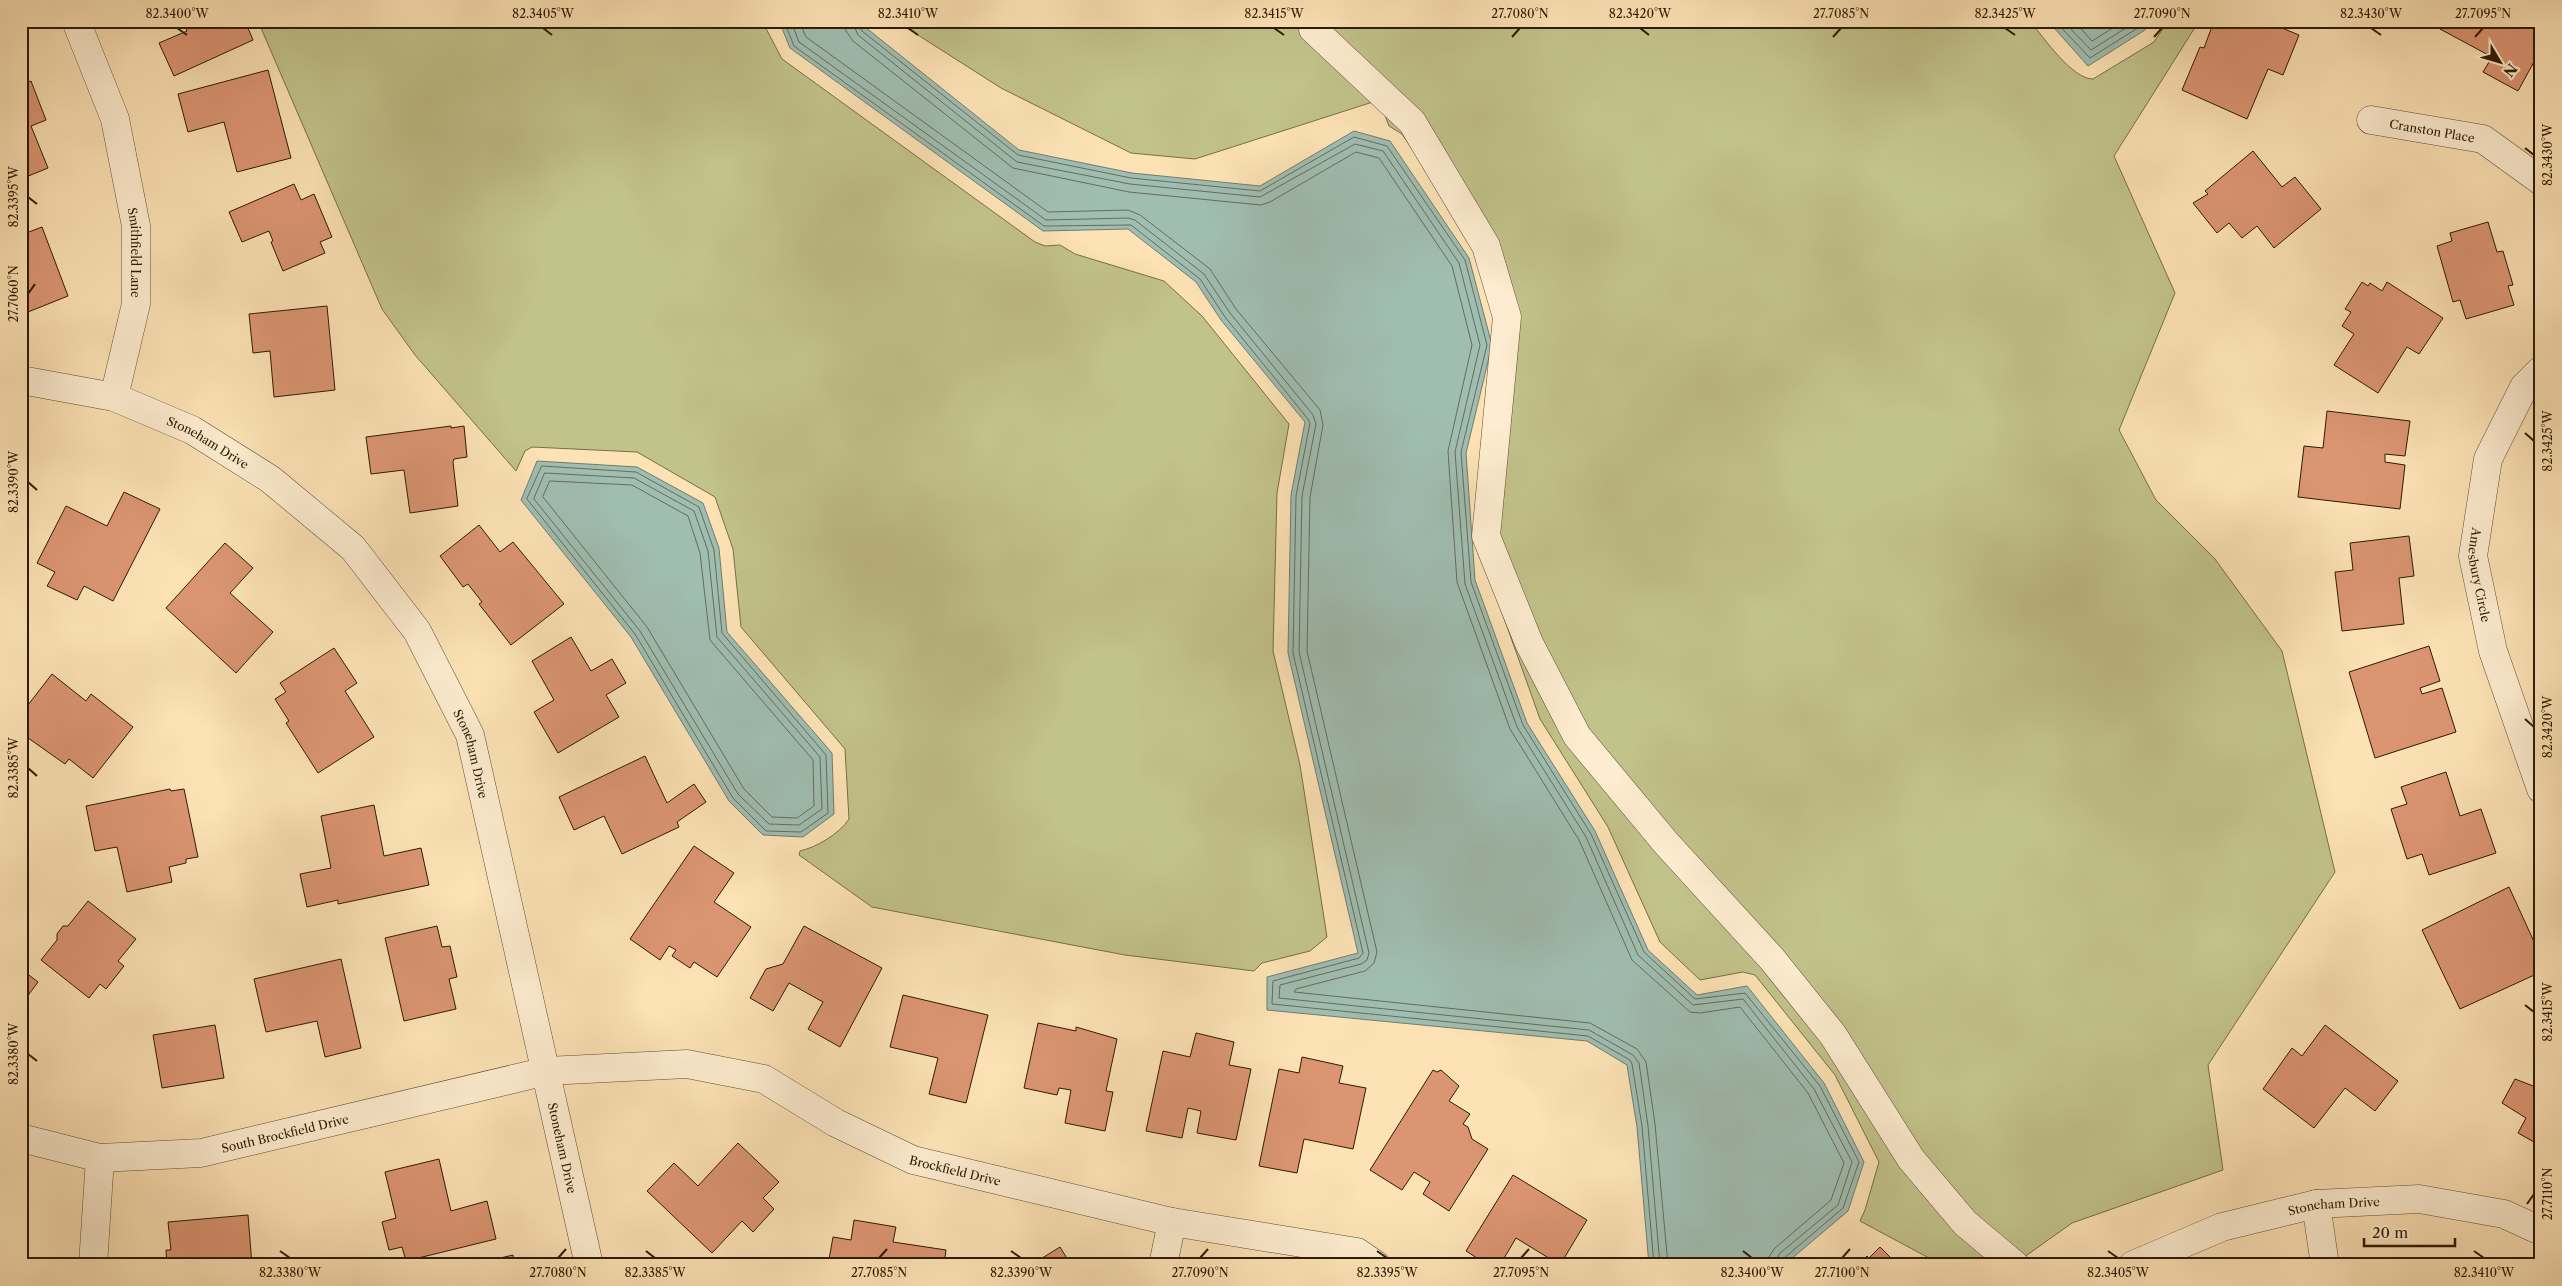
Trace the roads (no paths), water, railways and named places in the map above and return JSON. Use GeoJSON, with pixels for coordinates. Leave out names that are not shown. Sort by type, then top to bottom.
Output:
{"type":"FeatureCollection","features":[{"type":"Feature","properties":{"kind":"street","name":"Smithfield Lane"},"geometry":{"type":"LineString","coordinates":[[76,21],[115,119],[136,226],[136,304],[114,397]]}},
{"type":"Feature","properties":{"kind":"street"},"geometry":{"type":"LineString","coordinates":[[1313,29],[1412,122],[1486,246],[1507,317],[1486,536],[1529,643],[1577,736],[1666,843],[1772,958],[1833,1035],[1911,1159],[1965,1223],[2015,1265]]}},
{"type":"Feature","properties":{"kind":"street","name":"Cranston Place"},"geometry":{"type":"LineString","coordinates":[[2372,120],[2483,140],[2541,181]]}},
{"type":"Feature","properties":{"kind":"street","name":"Amesbury Circle"},"geometry":{"type":"LineString","coordinates":[[2541,370],[2524,387],[2488,459],[2472,556],[2493,651],[2541,789]]}},
{"type":"Feature","properties":{"kind":"street"},"geometry":{"type":"LineString","coordinates":[[21,380],[114,397]]}},
{"type":"Feature","properties":{"kind":"street","name":"Stoneham Drive"},"geometry":{"type":"LineString","coordinates":[[114,397],[192,430],[270,479],[354,548],[417,631],[470,735],[589,1265]]}},
{"type":"Feature","properties":{"kind":"street","name":"Brockfield Drive"},"geometry":{"type":"LineString","coordinates":[[547,1072],[687,1064],[764,1079],[836,1123],[913,1160],[1172,1222],[1357,1252],[1376,1265]]}},
{"type":"Feature","properties":{"kind":"street","name":"South Brockfield Drive"},"geometry":{"type":"LineString","coordinates":[[21,1138],[100,1158],[201,1153],[547,1072]]}},
{"type":"Feature","properties":{"kind":"street"},"geometry":{"type":"LineString","coordinates":[[93,1265],[100,1158]]}},
{"type":"Feature","properties":{"kind":"street","name":"Stoneham Drive"},"geometry":{"type":"LineString","coordinates":[[2133,1265],[2222,1227],[2316,1204],[2419,1199],[2504,1214],[2541,1230]]}},
{"type":"Feature","properties":{"kind":"street"},"geometry":{"type":"LineString","coordinates":[[2316,1204],[2325,1265]]}},
{"type":"Feature","properties":{"kind":"street"},"geometry":{"type":"LineString","coordinates":[[1163,1265],[1172,1222]]}},
{"type":"Feature","properties":{"kind":"water"},"geometry":{"type":"Polygon","coordinates":[[[779,21],[862,21],[865,27],[1019,150],[1132,173],[1260,186],[1354,131],[1390,141],[1469,258],[1492,345],[1466,453],[1475,580],[1527,723],[1595,831],[1648,950],[1697,995],[1747,986],[1824,1083],[1864,1162],[1848,1211],[1784,1265],[1649,1265],[1637,1127],[1627,1065],[1587,1041],[1267,1010],[1267,977],[1358,953],[1288,653],[1291,495],[1305,422],[1221,320],[1196,282],[1128,229],[1043,231],[790,48],[779,21]]]}},
{"type":"Feature","properties":{"kind":"water"},"geometry":{"type":"Polygon","coordinates":[[[2048,21],[2150,21],[2145,30],[2088,66],[2048,21]]]}},
{"type":"Feature","properties":{"kind":"water"},"geometry":{"type":"Polygon","coordinates":[[[537,461],[637,467],[703,503],[719,548],[727,632],[832,753],[834,814],[803,837],[763,835],[729,801],[631,637],[521,500],[537,461]]]}}]}
